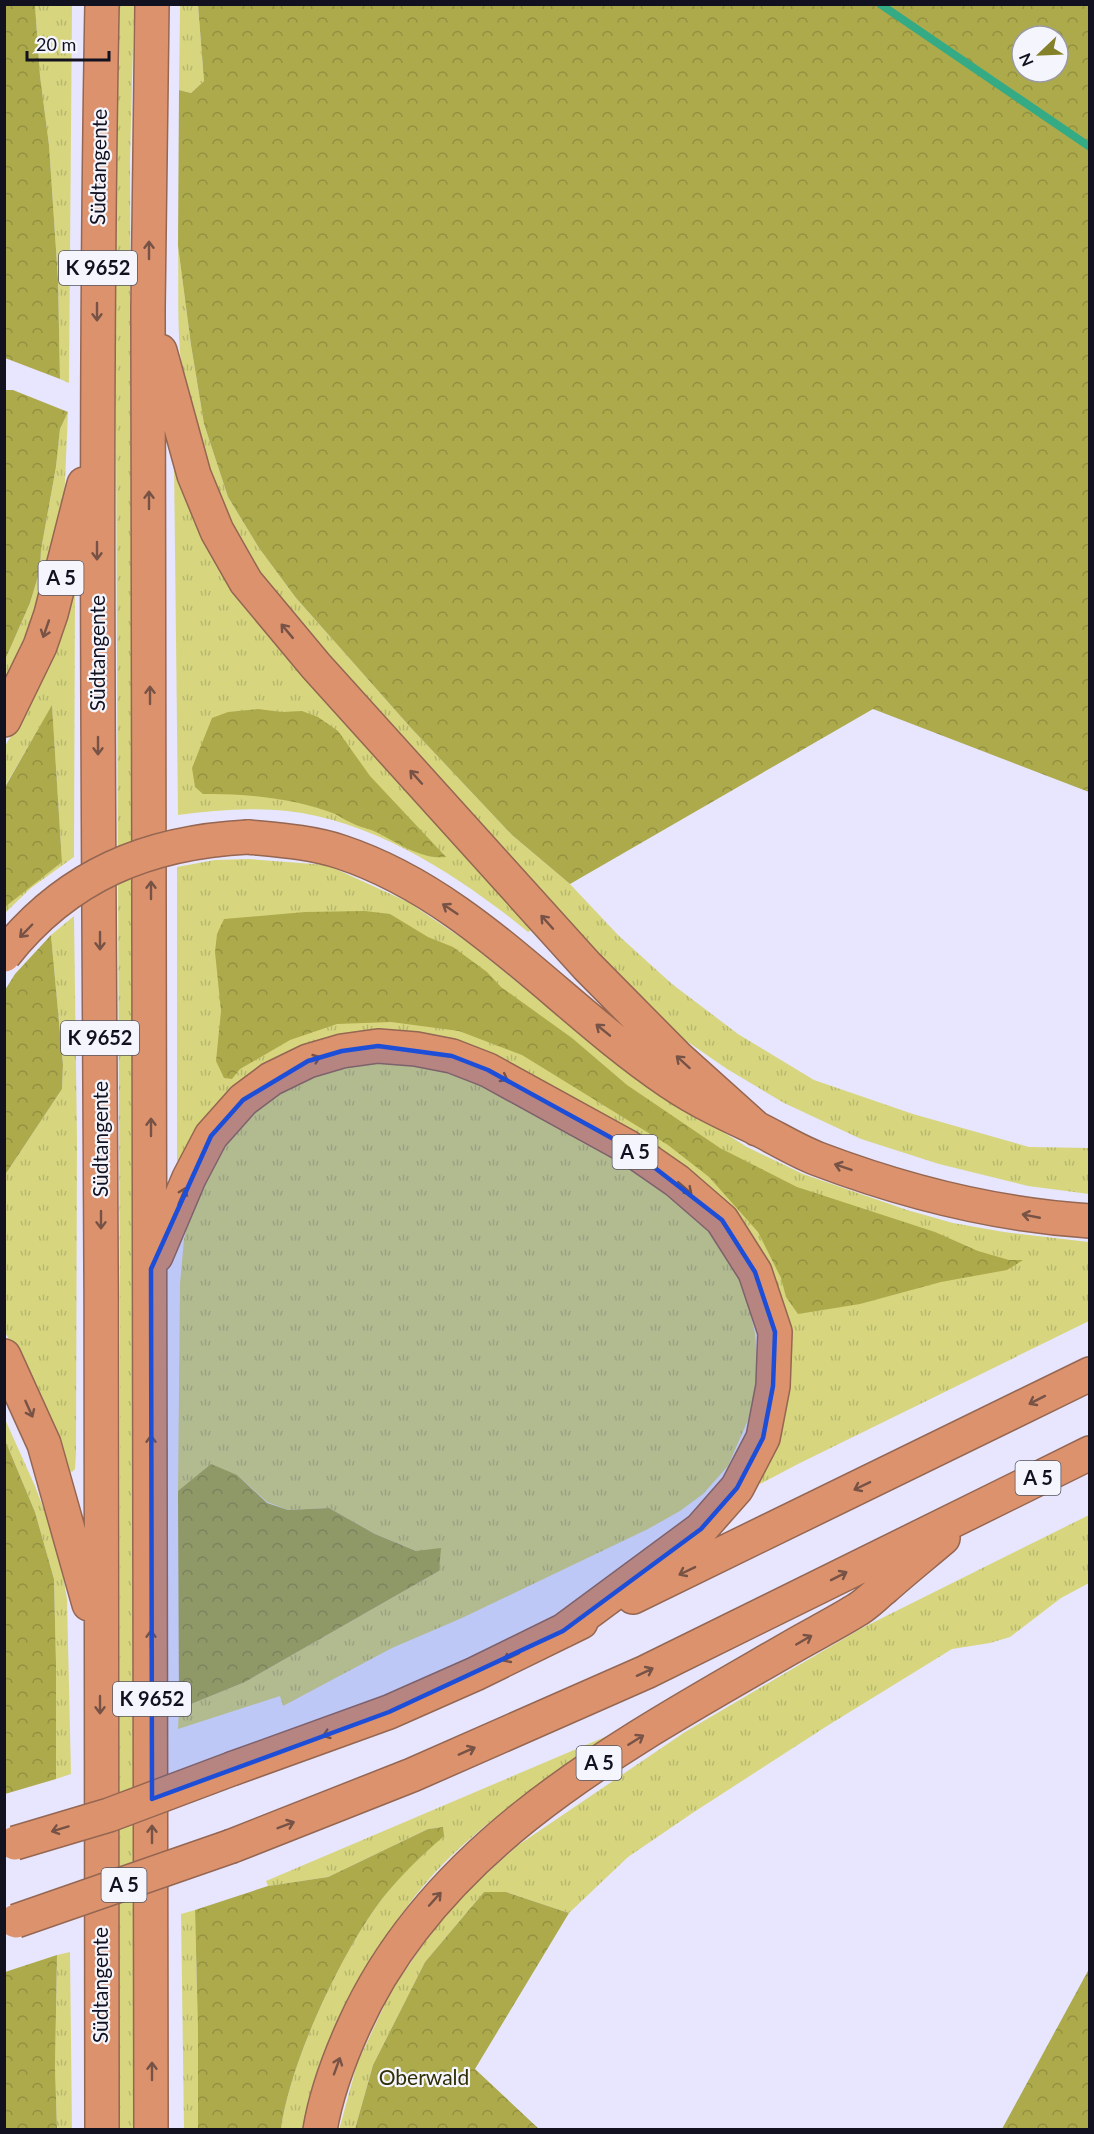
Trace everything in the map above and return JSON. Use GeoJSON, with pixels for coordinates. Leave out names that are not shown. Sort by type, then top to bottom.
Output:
{"type":"FeatureCollection","features":[{"type":"Feature","properties":{"kind":"highway","name":"Südtangente"},"geometry":{"type":"LineString","coordinates":[[102,4],[97,430],[102,2130]]}},
{"type":"Feature","properties":{"kind":"highway"},"geometry":{"type":"LineString","coordinates":[[152,4],[148,309],[194,475],[217,531],[246,582],[316,666],[587,966],[678,1058],[758,1129]]}},
{"type":"Feature","properties":{"kind":"highway","name":"K 9652"},"geometry":{"type":"LineString","coordinates":[[148,309],[152,2130]]}},
{"type":"Feature","properties":{"kind":"highway","name":"A 5"},"geometry":{"type":"LineString","coordinates":[[4,720],[40,645],[51,614],[97,430]]}},
{"type":"Feature","properties":{"kind":"highway"},"geometry":{"type":"LineString","coordinates":[[4,955],[26,930],[78,887],[114,866],[162,848],[220,838],[248,837],[306,843],[341,852],[423,891],[508,952],[671,1083],[722,1112],[816,1158],[933,1195],[1042,1218],[1089,1221]]}},
{"type":"Feature","properties":{"kind":"highway","name":"A 5"},"geometry":{"type":"LineString","coordinates":[[150,1269],[189,1178],[211,1136],[243,1100],[271,1079],[308,1061],[342,1051],[378,1046],[416,1049],[452,1056],[488,1070],[628,1147],[677,1181],[722,1220],[755,1272],[775,1332],[773,1386],[763,1438],[737,1488],[700,1529],[563,1631]]}},
{"type":"Feature","properties":{"kind":"highway","name":"K 9652"},"geometry":{"type":"LineString","coordinates":[[4,1356],[44,1444],[100,1647]]}},
{"type":"Feature","properties":{"kind":"highway","name":"A 5"},"geometry":{"type":"LineString","coordinates":[[10,1845],[109,1815],[389,1712],[475,1674],[1089,1374]]}},
{"type":"Feature","properties":{"kind":"highway","name":"A 5"},"geometry":{"type":"LineString","coordinates":[[10,1922],[232,1846],[412,1775],[646,1672],[1089,1453]]}},
{"type":"Feature","properties":{"kind":"highway","name":"A 5"},"geometry":{"type":"LineString","coordinates":[[320,2130],[335,2072],[375,1983],[413,1926],[446,1887],[477,1856],[518,1821],[616,1753],[857,1610],[986,1503]]}},
{"type":"Feature","properties":{"kind":"highlighted area"},"geometry":{"type":"Polygon","coordinates":[[[378,1046],[452,1056],[488,1070],[628,1147],[722,1220],[755,1272],[775,1332],[773,1386],[763,1438],[737,1488],[701,1529],[563,1631],[389,1712],[152,1799],[151,1269],[211,1136],[243,1100],[308,1061],[342,1051],[378,1046]]]}},
{"type":"Feature","properties":{"kind":"green space"},"geometry":{"type":"Polygon","coordinates":[[[4,5],[35,5],[40,76],[49,145],[58,279],[60,379],[5,358],[4,5]]]}},
{"type":"Feature","properties":{"kind":"green space"},"geometry":{"type":"Polygon","coordinates":[[[35,5],[72,5],[69,383],[60,379],[58,279],[49,145],[40,76],[35,5]]]}},
{"type":"Feature","properties":{"kind":"green space"},"geometry":{"type":"Polygon","coordinates":[[[119,5],[134,5],[130,161],[136,2130],[119,2129],[120,1329],[115,200],[119,5]]]}},
{"type":"Feature","properties":{"kind":"green space"},"geometry":{"type":"Polygon","coordinates":[[[180,5],[198,5],[204,81],[191,93],[179,90],[180,5]]]}},
{"type":"Feature","properties":{"kind":"green space"},"geometry":{"type":"Polygon","coordinates":[[[198,5],[1089,5],[1089,792],[873,709],[570,884],[512,835],[411,728],[296,598],[259,548],[228,497],[204,424],[178,246],[179,90],[191,93],[204,81],[198,5]]]}},
{"type":"Feature","properties":{"kind":"green space"},"geometry":{"type":"Polygon","coordinates":[[[178,246],[204,424],[228,497],[259,548],[296,598],[411,728],[512,835],[570,884],[619,936],[672,984],[738,1034],[814,1080],[913,1114],[1029,1147],[1089,1148],[1089,1194],[1028,1186],[939,1164],[861,1139],[784,1103],[727,1069],[685,1040],[643,1002],[300,626],[244,552],[228,526],[207,475],[184,383],[179,332],[178,246]]]}},
{"type":"Feature","properties":{"kind":"green space"},"geometry":{"type":"Polygon","coordinates":[[[5,390],[13,390],[68,412],[60,429],[56,467],[41,550],[40,570],[30,603],[5,660],[5,390]]]}},
{"type":"Feature","properties":{"kind":"green space"},"geometry":{"type":"Polygon","coordinates":[[[68,412],[64,504],[45,596],[5,694],[5,660],[30,603],[40,570],[41,550],[56,467],[60,429],[68,412]]]}},
{"type":"Feature","properties":{"kind":"green space"},"geometry":{"type":"Polygon","coordinates":[[[174,464],[190,496],[534,929],[528,932],[446,872],[384,839],[352,826],[320,817],[259,809],[178,815],[174,464]]]}},
{"type":"Feature","properties":{"kind":"green space"},"geometry":{"type":"Polygon","coordinates":[[[72,594],[75,595],[74,857],[31,888],[5,913],[5,907],[9,902],[62,862],[52,706],[5,786],[5,746],[29,705],[72,594]]]}},
{"type":"Feature","properties":{"kind":"green space"},"geometry":{"type":"Polygon","coordinates":[[[52,705],[62,862],[5,907],[5,787],[52,705]]]}},
{"type":"Feature","properties":{"kind":"green space"},"geometry":{"type":"Polygon","coordinates":[[[258,709],[282,712],[302,711],[318,717],[338,731],[370,776],[446,857],[419,853],[335,814],[304,804],[253,796],[203,794],[195,787],[192,768],[212,718],[228,712],[258,709]]]}},
{"type":"Feature","properties":{"kind":"green space"},"geometry":{"type":"Polygon","coordinates":[[[249,859],[327,865],[408,902],[469,943],[626,1071],[747,1147],[803,1174],[907,1210],[953,1223],[1004,1232],[1089,1242],[1089,1321],[760,1484],[759,1478],[769,1462],[780,1434],[763,1264],[741,1219],[689,1174],[532,1083],[335,1043],[179,1162],[177,1161],[177,867],[215,860],[249,859]]]}},
{"type":"Feature","properties":{"kind":"green space"},"geometry":{"type":"Polygon","coordinates":[[[365,911],[390,914],[428,937],[453,947],[487,972],[501,987],[572,1038],[627,1085],[720,1148],[797,1187],[935,1232],[978,1251],[1009,1260],[1023,1260],[1007,1270],[941,1282],[860,1304],[798,1314],[786,1297],[781,1278],[758,1232],[709,1177],[668,1145],[522,1055],[459,1031],[391,1022],[337,1024],[290,1040],[240,1069],[232,1079],[224,1078],[216,1061],[221,1011],[215,952],[217,934],[224,919],[305,912],[365,911]]]}},
{"type":"Feature","properties":{"kind":"green space"},"geometry":{"type":"Polygon","coordinates":[[[74,916],[77,1139],[76,1454],[75,1469],[72,1472],[5,1332],[5,1175],[62,1089],[63,1065],[51,935],[74,916]]]}},
{"type":"Feature","properties":{"kind":"green space"},"geometry":{"type":"Polygon","coordinates":[[[51,935],[63,1065],[62,1089],[5,1175],[5,990],[15,974],[51,935]]]}},
{"type":"Feature","properties":{"kind":"green space"},"geometry":{"type":"Polygon","coordinates":[[[393,1060],[436,1065],[498,1091],[656,1182],[711,1229],[742,1278],[755,1333],[756,1387],[748,1420],[728,1466],[703,1494],[680,1511],[648,1529],[462,1618],[392,1648],[283,1706],[280,1696],[178,1729],[179,1709],[245,1682],[439,1571],[416,1551],[375,1534],[329,1508],[288,1510],[267,1502],[237,1475],[178,1491],[180,1284],[184,1239],[196,1193],[237,1126],[267,1099],[327,1070],[393,1060]]]}},
{"type":"Feature","properties":{"kind":"green space"},"geometry":{"type":"Polygon","coordinates":[[[4,1417],[35,1486],[58,1547],[67,1599],[71,1774],[56,1779],[54,1579],[35,1512],[5,1440],[4,1417]]]}},
{"type":"Feature","properties":{"kind":"green space"},"geometry":{"type":"Polygon","coordinates":[[[5,1440],[35,1512],[54,1579],[56,1779],[5,1794],[5,1440]]]}},
{"type":"Feature","properties":{"kind":"green space"},"geometry":{"type":"Polygon","coordinates":[[[211,1464],[237,1475],[267,1503],[288,1510],[329,1508],[375,1534],[416,1551],[441,1548],[439,1571],[245,1682],[179,1709],[178,1491],[211,1464]]]}},
{"type":"Feature","properties":{"kind":"green space"},"geometry":{"type":"Polygon","coordinates":[[[1089,1515],[1089,1583],[1061,1598],[1010,1637],[990,1643],[952,1649],[827,1726],[628,1857],[569,1913],[506,1892],[484,1892],[425,1962],[373,2065],[355,2129],[339,2130],[357,2064],[391,1991],[438,1923],[465,1893],[517,1846],[685,1732],[862,1628],[1089,1515]]]}},
{"type":"Feature","properties":{"kind":"green space"},"geometry":{"type":"Polygon","coordinates":[[[607,1736],[488,1823],[432,1876],[383,1941],[343,2013],[314,2081],[303,2129],[281,2129],[286,2102],[306,2041],[350,1948],[389,1890],[443,1836],[443,1827],[428,1829],[328,1877],[268,1886],[266,1881],[607,1736]]]}},
{"type":"Feature","properties":{"kind":"green space"},"geometry":{"type":"Polygon","coordinates":[[[443,1827],[444,1836],[389,1890],[350,1948],[319,2009],[306,2041],[286,2102],[281,2129],[198,2129],[195,1910],[268,1886],[328,1877],[428,1829],[443,1827]]]}},
{"type":"Feature","properties":{"kind":"green space","name":"Oberwald"},"geometry":{"type":"Polygon","coordinates":[[[484,1892],[506,1892],[569,1913],[475,2069],[539,2129],[355,2129],[373,2065],[425,1962],[484,1892]]]}},
{"type":"Feature","properties":{"kind":"green space"},"geometry":{"type":"Polygon","coordinates":[[[195,1910],[198,2129],[184,2129],[181,1914],[195,1910]]]}},
{"type":"Feature","properties":{"kind":"green space"},"geometry":{"type":"Polygon","coordinates":[[[70,1952],[72,2129],[57,2130],[55,2067],[57,1955],[70,1952]]]}},
{"type":"Feature","properties":{"kind":"green space"},"geometry":{"type":"Polygon","coordinates":[[[57,1955],[55,2067],[57,2129],[5,2129],[5,1972],[57,1955]]]}},
{"type":"Feature","properties":{"kind":"green space"},"geometry":{"type":"Polygon","coordinates":[[[1089,1969],[1089,2129],[1002,2129],[1089,1969]]]}},
{"type":"Feature","properties":{"kind":"waterway"},"geometry":{"type":"LineString","coordinates":[[880,4],[1090,147]]}}]}
